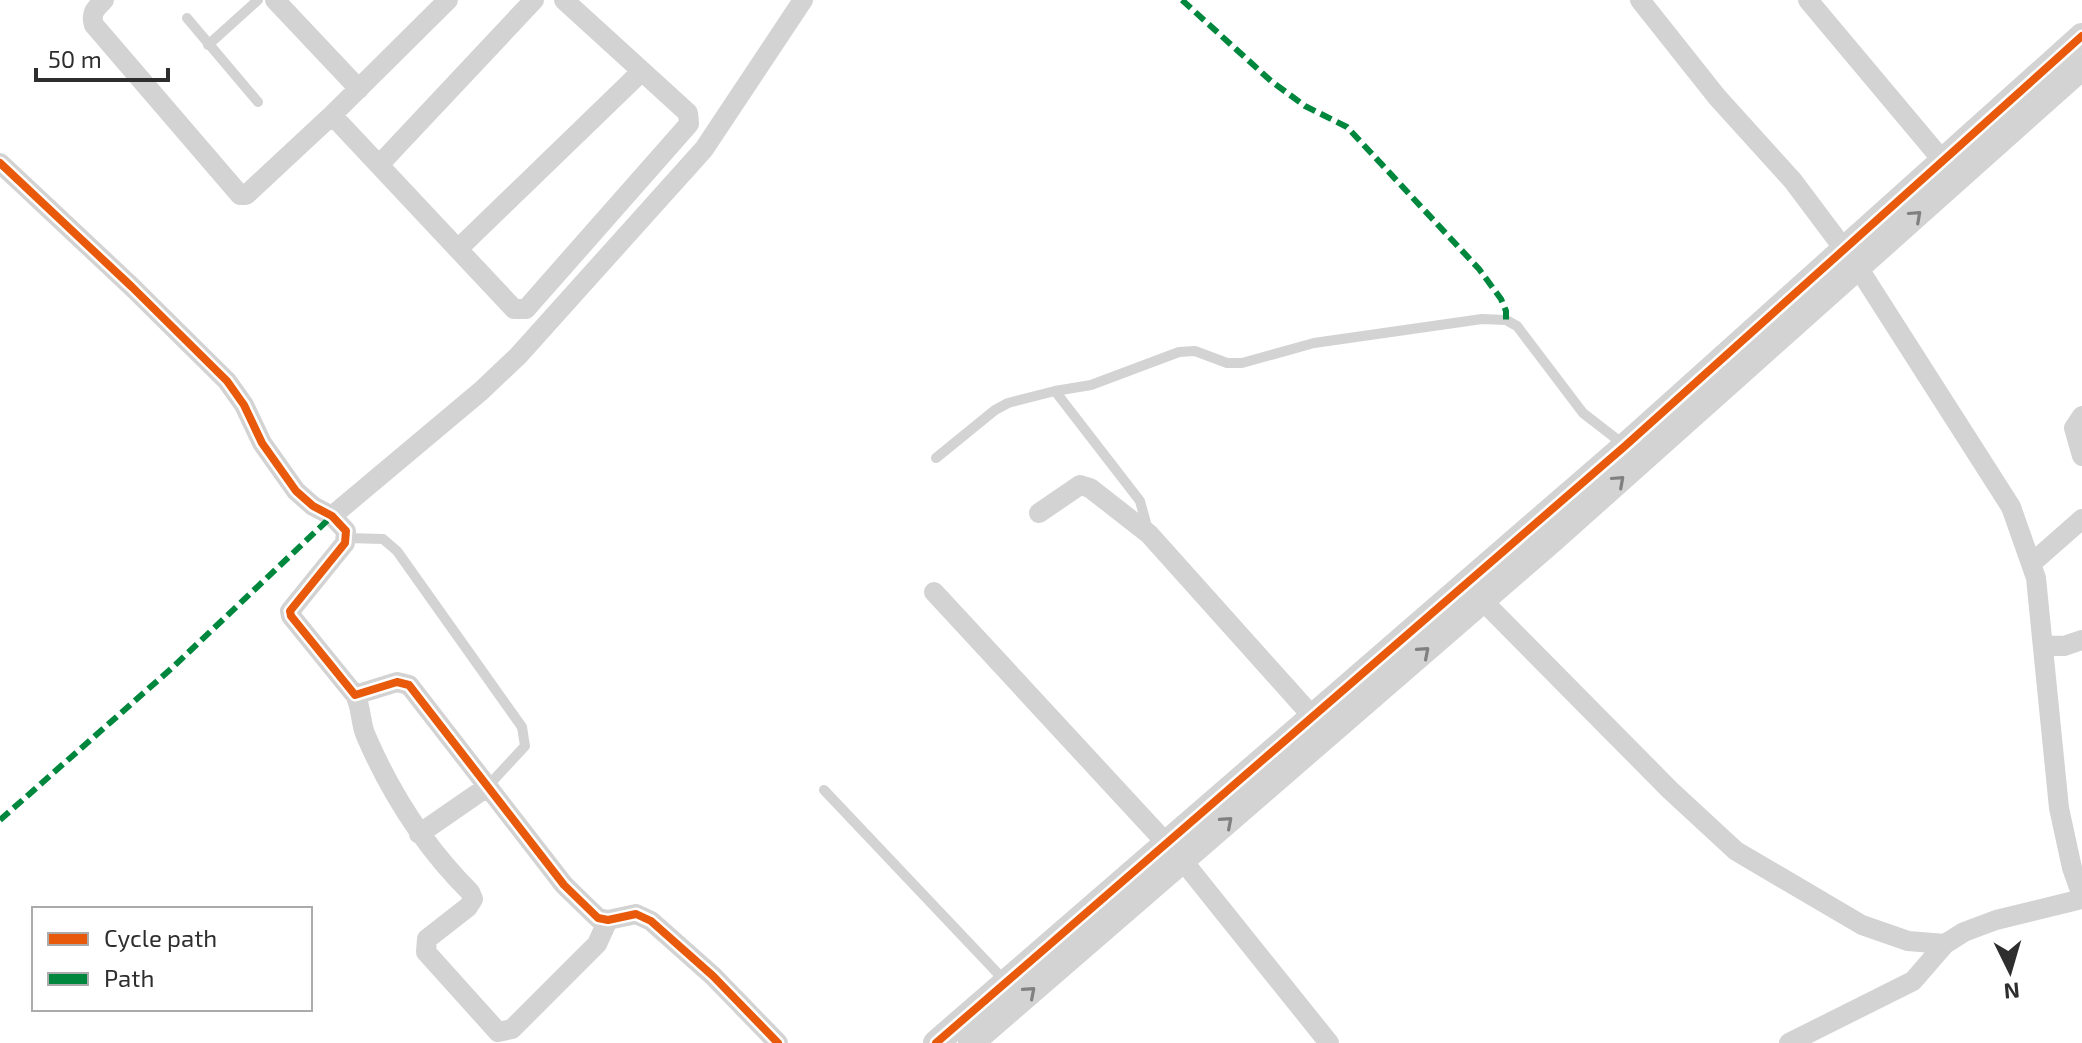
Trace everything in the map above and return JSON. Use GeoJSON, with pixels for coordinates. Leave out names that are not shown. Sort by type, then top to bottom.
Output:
{"type":"FeatureCollection","features":[{"type":"Feature","properties":{"kind":"street"},"geometry":{"type":"LineString","coordinates":[[104,0],[91,18],[94,25],[240,195],[246,195],[332,115],[448,0]]}},
{"type":"Feature","properties":{"kind":"street"},"geometry":{"type":"LineString","coordinates":[[275,0],[359,89]]}},
{"type":"Feature","properties":{"kind":"street"},"geometry":{"type":"LineString","coordinates":[[379,165],[534,0]]}},
{"type":"Feature","properties":{"kind":"street"},"geometry":{"type":"LineString","coordinates":[[332,115],[514,309],[526,309],[689,124],[688,113],[564,0]]}},
{"type":"Feature","properties":{"kind":"street"},"geometry":{"type":"LineString","coordinates":[[332,516],[481,391],[518,356],[704,149],[803,0]]}},
{"type":"Feature","properties":{"kind":"street"},"geometry":{"type":"LineString","coordinates":[[1640,0],[1717,97],[1793,181],[1852,259],[2011,507],[2036,578],[2059,808],[2077,865],[2082,898],[1996,920],[1964,932],[1945,944],[1913,981],[1789,1043]]}},
{"type":"Feature","properties":{"kind":"street"},"geometry":{"type":"LineString","coordinates":[[1808,0],[1943,161]]}},
{"type":"Feature","properties":{"kind":"street"},"geometry":{"type":"LineString","coordinates":[[936,1043],[1006,983],[1175,852],[1483,601],[1852,259],[1943,161],[2082,36]]}},
{"type":"Feature","properties":{"kind":"street"},"geometry":{"type":"LineString","coordinates":[[971,1043],[1175,852],[1313,717],[1625,446],[2082,67]]}},
{"type":"Feature","properties":{"kind":"street"},"geometry":{"type":"LineString","coordinates":[[458,249],[642,71]]}},
{"type":"Feature","properties":{"kind":"street"},"geometry":{"type":"LineString","coordinates":[[0,163],[227,381],[244,405],[262,443],[296,491],[313,506],[332,516],[346,531],[345,543],[290,611],[355,695],[371,748],[419,834],[473,899],[468,907],[427,939],[426,952],[498,1032],[512,1029],[597,944],[608,920]]}},
{"type":"Feature","properties":{"kind":"street"},"geometry":{"type":"LineString","coordinates":[[2082,416],[2074,428],[2082,456]]}},
{"type":"Feature","properties":{"kind":"street"},"geometry":{"type":"LineString","coordinates":[[1039,513],[1080,485],[1090,488],[1149,534],[1313,717]]}},
{"type":"Feature","properties":{"kind":"street"},"geometry":{"type":"LineString","coordinates":[[2032,563],[2082,519]]}},
{"type":"Feature","properties":{"kind":"street"},"geometry":{"type":"LineString","coordinates":[[934,592],[1175,852],[1329,1043]]}},
{"type":"Feature","properties":{"kind":"street"},"geometry":{"type":"LineString","coordinates":[[1483,601],[1670,790],[1736,851],[1862,925],[1908,941],[1945,944]]}},
{"type":"Feature","properties":{"kind":"street"},"geometry":{"type":"LineString","coordinates":[[2044,645],[2064,646],[2082,640]]}},
{"type":"Feature","properties":{"kind":"street"},"geometry":{"type":"LineString","coordinates":[[355,695],[397,682],[409,685],[564,885],[598,918],[608,920],[636,914],[651,921],[713,976],[778,1043]]}},
{"type":"Feature","properties":{"kind":"street"},"geometry":{"type":"LineString","coordinates":[[419,834],[487,787]]}},
{"type":"Feature","properties":{"kind":"lane"},"geometry":{"type":"LineString","coordinates":[[208,45],[258,0]]}},
{"type":"Feature","properties":{"kind":"lane"},"geometry":{"type":"LineString","coordinates":[[187,18],[258,102]]}},
{"type":"Feature","properties":{"kind":"lane"},"geometry":{"type":"LineString","coordinates":[[936,458],[995,410],[1028,397],[1091,385],[1179,352],[1195,351],[1227,363],[1242,363],[1314,343],[1482,319],[1506,320],[1517,326],[1583,413],[1625,446]]}},
{"type":"Feature","properties":{"kind":"lane"},"geometry":{"type":"LineString","coordinates":[[1055,391],[1140,501],[1149,534]]}},
{"type":"Feature","properties":{"kind":"lane"},"geometry":{"type":"LineString","coordinates":[[347,538],[383,539],[397,551],[522,727],[525,746],[487,787]]}},
{"type":"Feature","properties":{"kind":"lane"},"geometry":{"type":"LineString","coordinates":[[824,790],[1006,983]]}},
{"type":"Feature","properties":{"kind":"marked path"},"geometry":{"type":"LineString","coordinates":[[1182,0],[1271,81],[1305,106],[1347,127],[1479,269],[1501,299],[1506,320]]}},
{"type":"Feature","properties":{"kind":"marked path"},"geometry":{"type":"LineString","coordinates":[[0,820],[173,667],[332,516]]}},
{"type":"Feature","properties":{"kind":"cycle path"},"geometry":{"type":"LineString","coordinates":[[936,1043],[1625,446],[2082,36]]}},
{"type":"Feature","properties":{"kind":"cycle path"},"geometry":{"type":"LineString","coordinates":[[0,163],[227,381],[244,405],[262,443],[296,491],[313,506],[332,516],[346,531],[345,543],[290,611],[355,695],[397,682],[409,685],[564,885],[598,918],[608,920],[636,914],[651,921],[713,976],[778,1043]]}}]}
